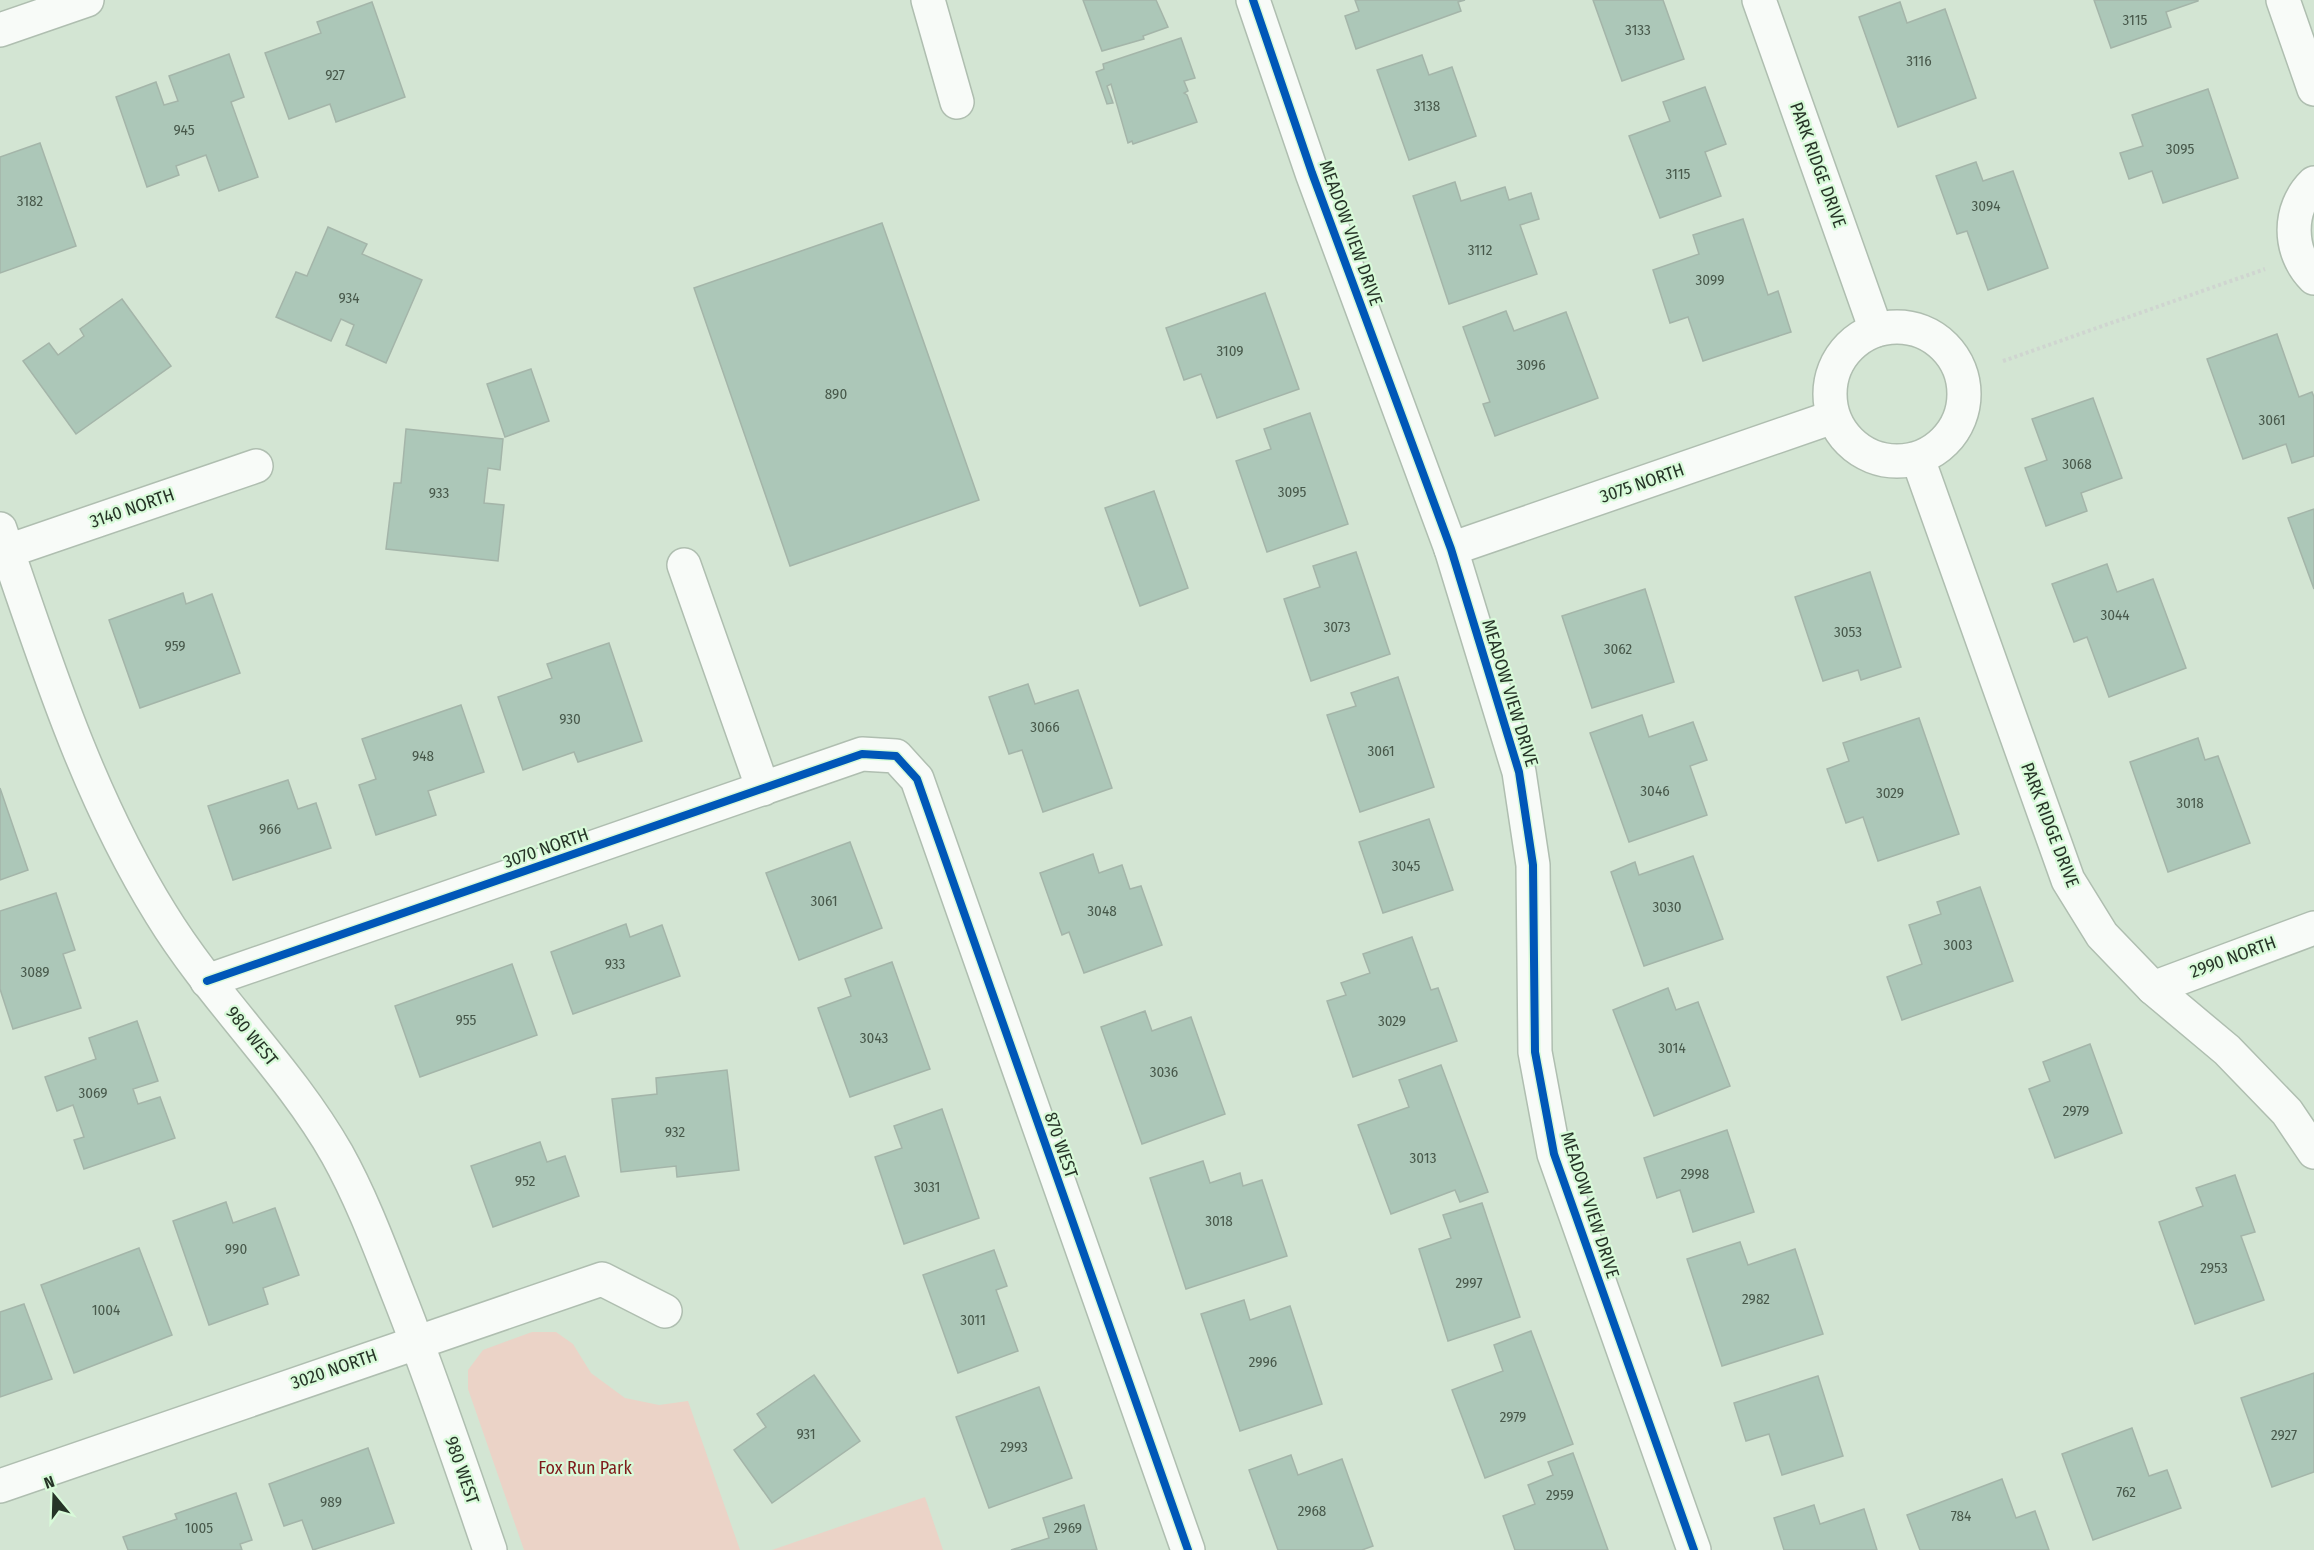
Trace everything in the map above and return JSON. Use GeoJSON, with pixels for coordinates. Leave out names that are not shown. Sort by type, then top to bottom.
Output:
{"type":"FeatureCollection","features":[{"type":"Feature","properties":{"kind":"street"},"geometry":{"type":"LineString","coordinates":[[0,30],[87,0]]}},
{"type":"Feature","properties":{"kind":"street"},"geometry":{"type":"LineString","coordinates":[[928,0],[957,102]]}},
{"type":"Feature","properties":{"kind":"street","name":"MEADOW VIEW DRIVE"},"geometry":{"type":"LineString","coordinates":[[1253,0],[1312,173],[1451,549],[1519,772],[1533,865],[1535,1052],[1554,1154],[1694,1550]]}},
{"type":"Feature","properties":{"kind":"street","name":"PARK RIDGE DRIVE"},"geometry":{"type":"LineString","coordinates":[[1760,0],[1876,330]]}},
{"type":"Feature","properties":{"kind":"street"},"geometry":{"type":"LineString","coordinates":[[2283,0],[2314,89]]}},
{"type":"Feature","properties":{"kind":"street"},"geometry":{"type":"LineString","coordinates":[[2314,183],[2298,205],[2294,223],[2295,243],[2301,261],[2314,278]]}},
{"type":"Feature","properties":{"kind":"street"},"geometry":{"type":"LineString","coordinates":[[1895,327],[1914,329],[1932,337],[1947,349],[1958,365],[1964,393],[1959,421],[1949,437],[1935,450],[1918,459],[1897,462],[1876,459],[1857,450],[1842,435],[1833,417],[1829,390],[1836,364],[1846,349],[1860,338],[1876,330],[1895,327]]}},
{"type":"Feature","properties":{"kind":"street","name":"3075 NORTH"},"geometry":{"type":"LineString","coordinates":[[1451,549],[1833,417]]}},
{"type":"Feature","properties":{"kind":"street","name":"PARK RIDGE DRIVE"},"geometry":{"type":"LineString","coordinates":[[1918,459],[2068,880],[2102,935],[2153,988],[2227,1050],[2287,1112],[2314,1152]]}},
{"type":"Feature","properties":{"kind":"street","name":"3140 NORTH"},"geometry":{"type":"LineString","coordinates":[[4,540],[256,466]]}},
{"type":"Feature","properties":{"kind":"street","name":"980 WEST"},"geometry":{"type":"LineString","coordinates":[[4,540],[76,746],[110,822],[161,914],[207,981],[283,1074],[337,1155],[380,1245],[417,1341],[490,1550]]}},
{"type":"Feature","properties":{"kind":"street"},"geometry":{"type":"LineString","coordinates":[[684,565],[763,789]]}},
{"type":"Feature","properties":{"kind":"street","name":"3070 NORTH"},"geometry":{"type":"LineString","coordinates":[[207,981],[862,754],[896,756]]}},
{"type":"Feature","properties":{"kind":"street","name":"870 WEST"},"geometry":{"type":"LineString","coordinates":[[896,756],[917,779],[1188,1550]]}},
{"type":"Feature","properties":{"kind":"street","name":"2990 NORTH"},"geometry":{"type":"LineString","coordinates":[[2153,988],[2314,928]]}},
{"type":"Feature","properties":{"kind":"street","name":"3020 NORTH"},"geometry":{"type":"LineString","coordinates":[[0,1486],[602,1279],[665,1311]]}},
{"type":"Feature","properties":{"kind":"path"},"geometry":{"type":"LineString","coordinates":[[2003,361],[2272,267]]}},
{"type":"Feature","properties":{"kind":"green space","name":"Fox Run Park"},"geometry":{"type":"Polygon","coordinates":[[[532,1332],[556,1332],[573,1344],[591,1373],[625,1398],[659,1405],[688,1401],[740,1550],[524,1550],[468,1389],[468,1370],[483,1350],[532,1332]]]}},
{"type":"Feature","properties":{"kind":"green space"},"geometry":{"type":"Polygon","coordinates":[[[925,1497],[943,1550],[772,1550],[925,1497]]]}},
{"type":"Feature","properties":{"kind":"building"},"geometry":{"type":"Polygon","coordinates":[[[1083,0],[1156,0],[1168,27],[1143,36],[1144,39],[1102,51],[1083,0]]]}},
{"type":"Feature","properties":{"kind":"building"},"geometry":{"type":"Polygon","coordinates":[[[1355,0],[1465,0],[1458,2],[1461,11],[1356,49],[1345,16],[1359,11],[1355,0]]]}},
{"type":"Feature","properties":{"kind":"building"},"geometry":{"type":"Polygon","coordinates":[[[1593,0],[1663,0],[1684,59],[1622,81],[1593,0]]]}},
{"type":"Feature","properties":{"kind":"building"},"geometry":{"type":"Polygon","coordinates":[[[2094,0],[2198,1],[2166,12],[2171,27],[2111,48],[2094,0]]]}},
{"type":"Feature","properties":{"kind":"building"},"geometry":{"type":"Polygon","coordinates":[[[372,2],[405,97],[336,122],[330,104],[289,119],[265,53],[321,33],[317,22],[372,2]]]}},
{"type":"Feature","properties":{"kind":"building"},"geometry":{"type":"Polygon","coordinates":[[[1900,2],[1907,23],[1945,9],[1976,98],[1898,127],[1859,17],[1900,2]]]}},
{"type":"Feature","properties":{"kind":"building"},"geometry":{"type":"Polygon","coordinates":[[[1181,38],[1195,78],[1184,81],[1188,91],[1184,93],[1187,95],[1197,122],[1133,144],[1132,141],[1128,143],[1111,84],[1107,86],[1113,103],[1107,104],[1096,72],[1104,69],[1103,64],[1181,38]]]}},
{"type":"Feature","properties":{"kind":"building"},"geometry":{"type":"Polygon","coordinates":[[[229,54],[244,97],[231,102],[258,177],[219,191],[206,155],[176,166],[179,175],[147,187],[116,97],[156,82],[164,105],[178,101],[169,76],[229,54]]]}},
{"type":"Feature","properties":{"kind":"building"},"geometry":{"type":"Polygon","coordinates":[[[1422,55],[1429,75],[1452,67],[1476,136],[1409,160],[1377,70],[1422,55]]]}},
{"type":"Feature","properties":{"kind":"building"},"geometry":{"type":"Polygon","coordinates":[[[1705,87],[1726,144],[1705,152],[1721,196],[1660,218],[1629,136],[1670,121],[1663,102],[1705,87]]]}},
{"type":"Feature","properties":{"kind":"building"},"geometry":{"type":"Polygon","coordinates":[[[2208,89],[2238,178],[2163,203],[2152,171],[2129,179],[2120,153],[2143,146],[2132,115],[2208,89]]]}},
{"type":"Feature","properties":{"kind":"building"},"geometry":{"type":"Polygon","coordinates":[[[40,143],[76,246],[0,273],[0,157],[40,143]]]}},
{"type":"Feature","properties":{"kind":"building"},"geometry":{"type":"Polygon","coordinates":[[[1976,162],[1983,181],[2013,171],[2048,268],[1988,290],[1967,231],[1957,234],[1936,176],[1976,162]]]}},
{"type":"Feature","properties":{"kind":"building"},"geometry":{"type":"Polygon","coordinates":[[[1455,182],[1461,201],[1505,187],[1509,200],[1531,193],[1539,219],[1520,225],[1537,274],[1449,304],[1413,196],[1455,182]]]}},
{"type":"Feature","properties":{"kind":"building"},"geometry":{"type":"Polygon","coordinates":[[[1743,219],[1768,295],[1778,291],[1791,332],[1703,361],[1688,317],[1670,323],[1653,270],[1699,254],[1693,235],[1743,219]]]}},
{"type":"Feature","properties":{"kind":"building"},"geometry":{"type":"Polygon","coordinates":[[[882,223],[979,500],[790,566],[694,288],[882,223]]]}},
{"type":"Feature","properties":{"kind":"building"},"geometry":{"type":"Polygon","coordinates":[[[328,227],[367,244],[362,254],[422,280],[386,363],[346,345],[354,325],[341,319],[331,341],[276,317],[296,272],[307,276],[328,227]]]}},
{"type":"Feature","properties":{"kind":"building"},"geometry":{"type":"Polygon","coordinates":[[[1265,293],[1299,389],[1217,418],[1201,374],[1184,380],[1166,328],[1265,293]]]}},
{"type":"Feature","properties":{"kind":"building"},"geometry":{"type":"Polygon","coordinates":[[[122,299],[171,366],[76,434],[23,361],[49,343],[58,355],[84,336],[80,329],[122,299]]]}},
{"type":"Feature","properties":{"kind":"building"},"geometry":{"type":"Polygon","coordinates":[[[1506,311],[1514,331],[1566,312],[1598,398],[1495,436],[1483,404],[1490,402],[1463,327],[1506,311]]]}},
{"type":"Feature","properties":{"kind":"building"},"geometry":{"type":"Polygon","coordinates":[[[2277,334],[2299,397],[2312,392],[2314,397],[2314,456],[2292,463],[2286,444],[2243,459],[2207,359],[2277,334]]]}},
{"type":"Feature","properties":{"kind":"building"},"geometry":{"type":"Polygon","coordinates":[[[531,369],[549,421],[505,437],[487,384],[531,369]]]}},
{"type":"Feature","properties":{"kind":"building"},"geometry":{"type":"Polygon","coordinates":[[[2093,398],[2122,478],[2081,493],[2087,511],[2046,526],[2025,468],[2047,460],[2032,419],[2093,398]]]}},
{"type":"Feature","properties":{"kind":"building"},"geometry":{"type":"Polygon","coordinates":[[[1310,413],[1348,524],[1267,552],[1236,461],[1271,449],[1264,429],[1310,413]]]}},
{"type":"Feature","properties":{"kind":"building"},"geometry":{"type":"Polygon","coordinates":[[[406,429],[503,439],[500,470],[488,468],[484,503],[504,505],[498,561],[386,549],[394,483],[401,483],[406,429]]]}},
{"type":"Feature","properties":{"kind":"building"},"geometry":{"type":"Polygon","coordinates":[[[1154,491],[1188,588],[1140,606],[1105,508],[1154,491]]]}},
{"type":"Feature","properties":{"kind":"building"},"geometry":{"type":"Polygon","coordinates":[[[2314,509],[2314,589],[2288,518],[2314,509]]]}},
{"type":"Feature","properties":{"kind":"building"},"geometry":{"type":"Polygon","coordinates":[[[1356,552],[1390,654],[1311,681],[1284,599],[1320,587],[1313,566],[1356,552]]]}},
{"type":"Feature","properties":{"kind":"building"},"geometry":{"type":"Polygon","coordinates":[[[2107,564],[2117,592],[2153,579],[2186,668],[2109,697],[2087,637],[2074,642],[2052,584],[2107,564]]]}},
{"type":"Feature","properties":{"kind":"building"},"geometry":{"type":"Polygon","coordinates":[[[1870,572],[1901,667],[1861,680],[1858,670],[1823,681],[1795,597],[1870,572]]]}},
{"type":"Feature","properties":{"kind":"building"},"geometry":{"type":"Polygon","coordinates":[[[1645,589],[1674,682],[1592,708],[1562,616],[1645,589]]]}},
{"type":"Feature","properties":{"kind":"building"},"geometry":{"type":"Polygon","coordinates":[[[183,593],[186,604],[212,594],[240,673],[140,708],[109,620],[183,593]]]}},
{"type":"Feature","properties":{"kind":"building"},"geometry":{"type":"Polygon","coordinates":[[[609,643],[642,741],[578,762],[574,752],[523,770],[498,697],[552,678],[547,664],[609,643]]]}},
{"type":"Feature","properties":{"kind":"building"},"geometry":{"type":"Polygon","coordinates":[[[1398,677],[1434,787],[1360,812],[1327,715],[1356,706],[1351,693],[1398,677]]]}},
{"type":"Feature","properties":{"kind":"building"},"geometry":{"type":"Polygon","coordinates":[[[1028,684],[1035,704],[1078,690],[1112,788],[1043,812],[1022,750],[1009,754],[989,697],[1028,684]]]}},
{"type":"Feature","properties":{"kind":"building"},"geometry":{"type":"Polygon","coordinates":[[[461,705],[484,772],[428,791],[436,815],[376,835],[359,785],[376,779],[362,739],[461,705]]]}},
{"type":"Feature","properties":{"kind":"building"},"geometry":{"type":"Polygon","coordinates":[[[1642,715],[1649,737],[1693,722],[1707,760],[1690,766],[1707,815],[1629,842],[1590,733],[1642,715]]]}},
{"type":"Feature","properties":{"kind":"building"},"geometry":{"type":"Polygon","coordinates":[[[1919,718],[1959,834],[1878,861],[1863,817],[1846,823],[1827,769],[1849,761],[1843,743],[1919,718]]]}},
{"type":"Feature","properties":{"kind":"building"},"geometry":{"type":"Polygon","coordinates":[[[2198,738],[2205,760],[2218,756],[2250,843],[2168,872],[2130,762],[2198,738]]]}},
{"type":"Feature","properties":{"kind":"building"},"geometry":{"type":"Polygon","coordinates":[[[288,780],[298,809],[316,803],[331,848],[233,880],[208,806],[288,780]]]}},
{"type":"Feature","properties":{"kind":"building"},"geometry":{"type":"Polygon","coordinates":[[[0,788],[28,870],[0,880],[0,788]]]}},
{"type":"Feature","properties":{"kind":"building"},"geometry":{"type":"Polygon","coordinates":[[[1429,819],[1453,890],[1383,913],[1359,842],[1429,819]]]}},
{"type":"Feature","properties":{"kind":"building"},"geometry":{"type":"Polygon","coordinates":[[[850,842],[882,928],[799,960],[766,873],[850,842]]]}},
{"type":"Feature","properties":{"kind":"building"},"geometry":{"type":"Polygon","coordinates":[[[1093,854],[1099,873],[1122,865],[1130,889],[1141,886],[1162,945],[1084,973],[1069,932],[1062,935],[1040,873],[1093,854]]]}},
{"type":"Feature","properties":{"kind":"building"},"geometry":{"type":"Polygon","coordinates":[[[1693,856],[1723,939],[1644,966],[1611,872],[1635,862],[1639,875],[1693,856]]]}},
{"type":"Feature","properties":{"kind":"building"},"geometry":{"type":"Polygon","coordinates":[[[1980,887],[2013,981],[1902,1020],[1887,977],[1922,964],[1909,925],[1941,914],[1937,902],[1980,887]]]}},
{"type":"Feature","properties":{"kind":"building"},"geometry":{"type":"Polygon","coordinates":[[[56,893],[75,950],[63,954],[81,1008],[13,1029],[0,989],[0,911],[56,893]]]}},
{"type":"Feature","properties":{"kind":"building"},"geometry":{"type":"Polygon","coordinates":[[[626,924],[630,937],[662,925],[680,976],[573,1014],[551,952],[626,924]]]}},
{"type":"Feature","properties":{"kind":"building"},"geometry":{"type":"Polygon","coordinates":[[[1412,937],[1431,990],[1438,988],[1457,1041],[1353,1077],[1327,1001],[1346,995],[1341,983],[1370,973],[1363,954],[1412,937]]]}},
{"type":"Feature","properties":{"kind":"building"},"geometry":{"type":"Polygon","coordinates":[[[892,962],[930,1069],[850,1097],[818,1008],[851,996],[845,979],[892,962]]]}},
{"type":"Feature","properties":{"kind":"building"},"geometry":{"type":"Polygon","coordinates":[[[512,964],[537,1035],[420,1077],[395,1006],[512,964]]]}},
{"type":"Feature","properties":{"kind":"building"},"geometry":{"type":"Polygon","coordinates":[[[1668,988],[1676,1010],[1698,1002],[1730,1086],[1654,1116],[1613,1010],[1668,988]]]}},
{"type":"Feature","properties":{"kind":"building"},"geometry":{"type":"Polygon","coordinates":[[[1145,1011],[1152,1031],[1191,1017],[1225,1114],[1142,1144],[1101,1027],[1145,1011]]]}},
{"type":"Feature","properties":{"kind":"building"},"geometry":{"type":"Polygon","coordinates":[[[137,1021],[158,1081],[133,1089],[138,1104],[160,1097],[175,1138],[84,1169],[74,1140],[84,1137],[73,1105],[57,1111],[45,1077],[96,1059],[89,1038],[137,1021]]]}},
{"type":"Feature","properties":{"kind":"building"},"geometry":{"type":"Polygon","coordinates":[[[2090,1044],[2122,1133],[2055,1158],[2029,1089],[2050,1081],[2043,1062],[2090,1044]]]}},
{"type":"Feature","properties":{"kind":"building"},"geometry":{"type":"Polygon","coordinates":[[[1441,1065],[1488,1192],[1460,1202],[1455,1190],[1391,1214],[1358,1125],[1409,1107],[1399,1080],[1441,1065]]]}},
{"type":"Feature","properties":{"kind":"building"},"geometry":{"type":"Polygon","coordinates":[[[727,1070],[739,1170],[677,1177],[676,1166],[621,1172],[612,1099],[657,1094],[656,1078],[727,1070]]]}},
{"type":"Feature","properties":{"kind":"building"},"geometry":{"type":"Polygon","coordinates":[[[942,1109],[979,1218],[904,1244],[875,1157],[902,1148],[894,1126],[942,1109]]]}},
{"type":"Feature","properties":{"kind":"building"},"geometry":{"type":"Polygon","coordinates":[[[1727,1130],[1754,1212],[1693,1232],[1680,1190],[1657,1198],[1644,1158],[1727,1130]]]}},
{"type":"Feature","properties":{"kind":"building"},"geometry":{"type":"Polygon","coordinates":[[[540,1142],[547,1162],[565,1156],[579,1196],[493,1227],[471,1166],[540,1142]]]}},
{"type":"Feature","properties":{"kind":"building"},"geometry":{"type":"Polygon","coordinates":[[[1203,1161],[1210,1183],[1240,1173],[1243,1186],[1262,1180],[1287,1256],[1186,1289],[1150,1178],[1203,1161]]]}},
{"type":"Feature","properties":{"kind":"building"},"geometry":{"type":"Polygon","coordinates":[[[2235,1175],[2255,1232],[2241,1236],[2264,1300],[2195,1324],[2159,1222],[2203,1206],[2196,1188],[2235,1175]]]}},
{"type":"Feature","properties":{"kind":"building"},"geometry":{"type":"Polygon","coordinates":[[[226,1202],[233,1223],[275,1208],[299,1275],[263,1288],[268,1304],[209,1325],[173,1221],[226,1202]]]}},
{"type":"Feature","properties":{"kind":"building"},"geometry":{"type":"Polygon","coordinates":[[[1482,1203],[1520,1317],[1448,1341],[1419,1249],[1451,1238],[1443,1215],[1482,1203]]]}},
{"type":"Feature","properties":{"kind":"building"},"geometry":{"type":"Polygon","coordinates":[[[1740,1242],[1748,1265],[1795,1249],[1823,1334],[1722,1366],[1687,1259],[1740,1242]]]}},
{"type":"Feature","properties":{"kind":"building"},"geometry":{"type":"Polygon","coordinates":[[[139,1248],[172,1335],[74,1373],[41,1285],[139,1248]]]}},
{"type":"Feature","properties":{"kind":"building"},"geometry":{"type":"Polygon","coordinates":[[[994,1250],[1007,1286],[996,1290],[1018,1351],[958,1373],[923,1275],[994,1250]]]}},
{"type":"Feature","properties":{"kind":"building"},"geometry":{"type":"Polygon","coordinates":[[[1244,1300],[1250,1320],[1290,1306],[1322,1404],[1240,1431],[1201,1314],[1244,1300]]]}},
{"type":"Feature","properties":{"kind":"building"},"geometry":{"type":"Polygon","coordinates":[[[24,1304],[52,1379],[0,1397],[0,1312],[24,1304]]]}},
{"type":"Feature","properties":{"kind":"building"},"geometry":{"type":"Polygon","coordinates":[[[1531,1331],[1573,1444],[1485,1478],[1452,1390],[1503,1371],[1494,1345],[1531,1331]]]}},
{"type":"Feature","properties":{"kind":"building"},"geometry":{"type":"Polygon","coordinates":[[[2314,1373],[2314,1472],[2272,1487],[2241,1398],[2314,1373]]]}},
{"type":"Feature","properties":{"kind":"building"},"geometry":{"type":"Polygon","coordinates":[[[814,1375],[860,1441],[772,1503],[734,1450],[766,1427],[757,1414],[814,1375]]]}},
{"type":"Feature","properties":{"kind":"building"},"geometry":{"type":"Polygon","coordinates":[[[1818,1376],[1843,1456],[1782,1475],[1769,1434],[1746,1441],[1734,1403],[1818,1376]]]}},
{"type":"Feature","properties":{"kind":"building"},"geometry":{"type":"Polygon","coordinates":[[[1039,1387],[1072,1478],[989,1508],[956,1417],[1039,1387]]]}},
{"type":"Feature","properties":{"kind":"building"},"geometry":{"type":"Polygon","coordinates":[[[2132,1428],[2149,1476],[2167,1470],[2181,1508],[2093,1540],[2062,1454],[2132,1428]]]}},
{"type":"Feature","properties":{"kind":"building"},"geometry":{"type":"Polygon","coordinates":[[[368,1448],[394,1523],[313,1550],[302,1520],[284,1526],[269,1484],[368,1448]]]}},
{"type":"Feature","properties":{"kind":"building"},"geometry":{"type":"Polygon","coordinates":[[[1573,1453],[1608,1550],[1515,1550],[1503,1516],[1535,1504],[1528,1485],[1553,1475],[1548,1462],[1573,1453]]]}},
{"type":"Feature","properties":{"kind":"building"},"geometry":{"type":"Polygon","coordinates":[[[1291,1455],[1298,1475],[1342,1459],[1373,1546],[1362,1550],[1278,1550],[1249,1470],[1291,1455]]]}},
{"type":"Feature","properties":{"kind":"building"},"geometry":{"type":"Polygon","coordinates":[[[2002,1479],[2016,1518],[2035,1511],[2049,1550],[1920,1550],[1907,1515],[2002,1479]]]}},
{"type":"Feature","properties":{"kind":"building"},"geometry":{"type":"Polygon","coordinates":[[[236,1493],[252,1540],[240,1544],[242,1550],[128,1550],[123,1537],[177,1519],[175,1514],[236,1493]]]}},
{"type":"Feature","properties":{"kind":"building"},"geometry":{"type":"Polygon","coordinates":[[[1084,1505],[1097,1550],[1011,1550],[1049,1538],[1043,1518],[1084,1505]]]}},
{"type":"Feature","properties":{"kind":"building"},"geometry":{"type":"Polygon","coordinates":[[[1814,1505],[1820,1524],[1864,1509],[1877,1550],[1784,1550],[1774,1518],[1814,1505]]]}},
{"type":"Feature","properties":{"kind":"cycle path"},"geometry":{"type":"LineString","coordinates":[[1253,0],[1312,173],[1451,549],[1519,772],[1533,865],[1535,1052],[1554,1154],[1694,1550]]}},
{"type":"Feature","properties":{"kind":"cycle path"},"geometry":{"type":"LineString","coordinates":[[207,981],[862,754],[896,756],[917,779],[1188,1550]]}}]}
